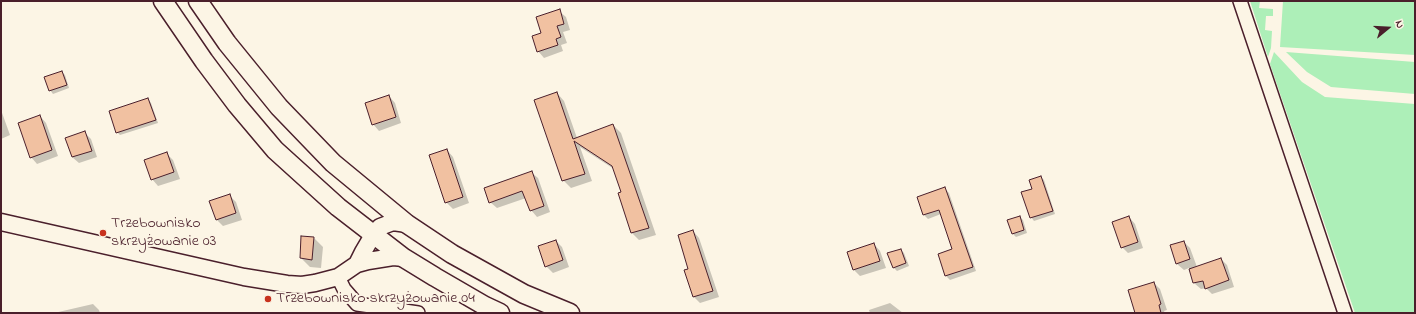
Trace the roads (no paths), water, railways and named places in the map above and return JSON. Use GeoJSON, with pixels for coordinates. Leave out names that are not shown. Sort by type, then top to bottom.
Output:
{"type":"FeatureCollection","features":[{"type":"Feature","properties":{"kind":"main road"},"geometry":{"type":"LineString","coordinates":[[163,1],[237,106],[275,150],[338,207],[404,258],[485,306],[500,313]]}},
{"type":"Feature","properties":{"kind":"main road"},"geometry":{"type":"LineString","coordinates":[[198,1],[227,43],[279,107],[333,163],[407,224],[452,254],[524,294],[570,313]]}},
{"type":"Feature","properties":{"kind":"street"},"geometry":{"type":"LineString","coordinates":[[1240,1],[1346,313]]}},
{"type":"Feature","properties":{"kind":"street"},"geometry":{"type":"LineString","coordinates":[[1,222],[244,277],[287,284],[302,285],[338,277],[357,264],[380,258],[404,258]]}},
{"type":"Feature","properties":{"kind":"street"},"geometry":{"type":"LineString","coordinates":[[357,264],[373,235],[380,227],[393,222],[407,224]]}},
{"type":"Feature","properties":{"kind":"street"},"geometry":{"type":"LineString","coordinates":[[338,277],[344,289],[357,304],[418,313]]}},
{"type":"Feature","properties":{"kind":"place","name":"Trzebownisko skrzyżowanie 03"},"geometry":{"type":"Point","coordinates":[103,233]}},
{"type":"Feature","properties":{"kind":"place","name":"Trzebownisko skrzyżowanie 04"},"geometry":{"type":"Point","coordinates":[268,299]}}]}
